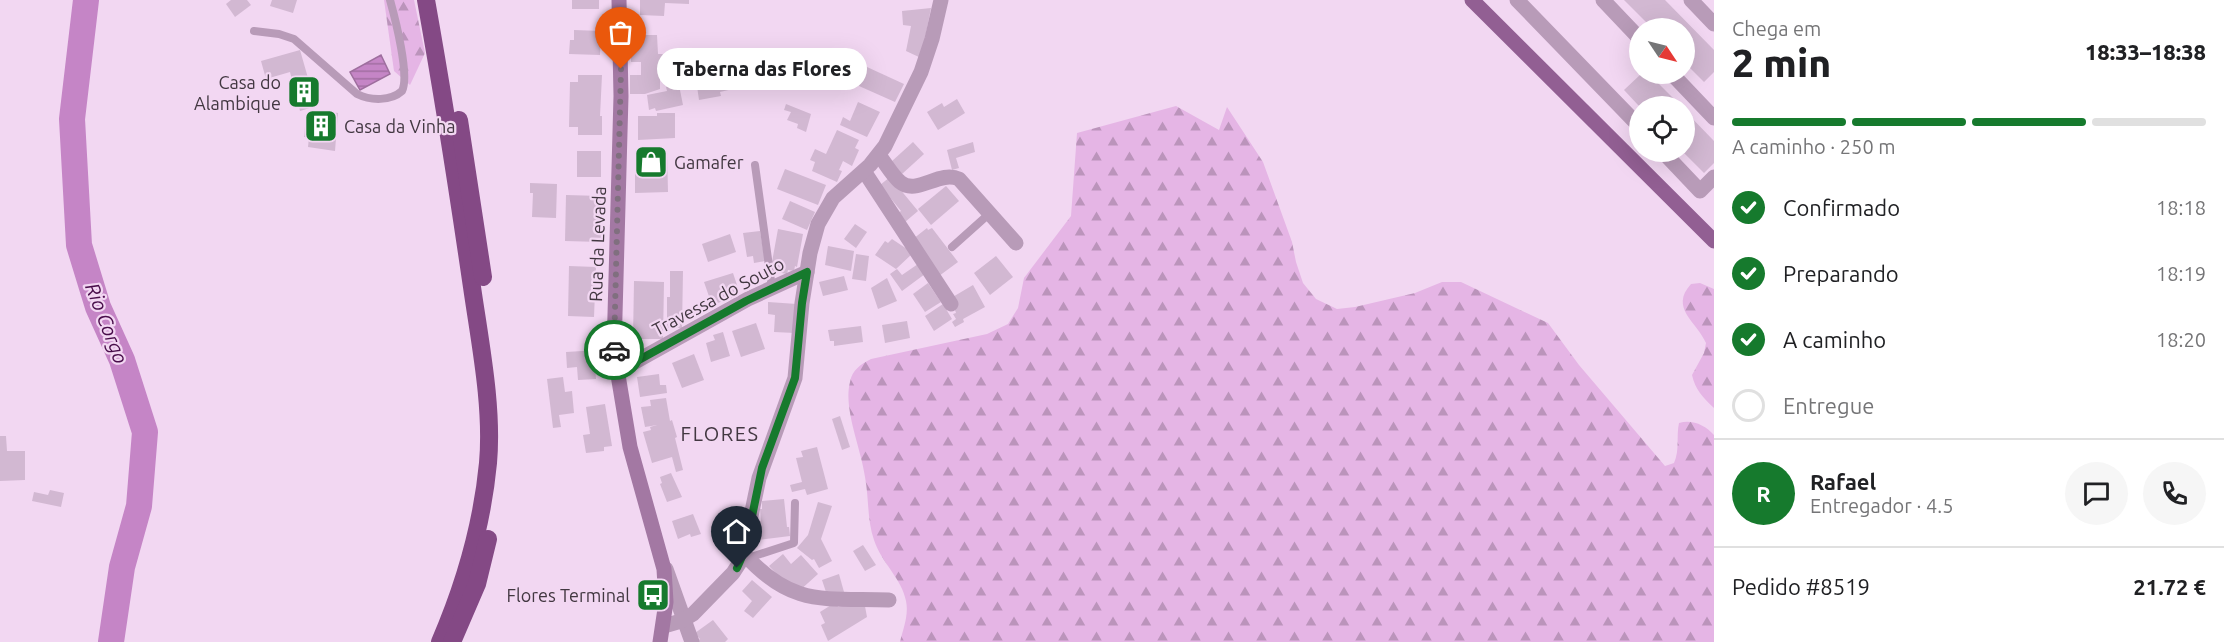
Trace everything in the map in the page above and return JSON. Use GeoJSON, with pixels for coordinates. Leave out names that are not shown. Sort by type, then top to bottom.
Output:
{"type":"FeatureCollection","features":[{"type":"Feature","properties":{"kind":"highway"},"geometry":{"type":"LineString","coordinates":[[426,0],[444,99],[476,318],[488,429],[488,460],[483,504],[474,550],[457,602],[440,642]]}},
{"type":"Feature","properties":{"kind":"highway"},"geometry":{"type":"LineString","coordinates":[[438,0],[477,239],[497,393],[500,442],[497,490],[489,538],[477,584],[452,642]]}},
{"type":"Feature","properties":{"kind":"main road"},"geometry":{"type":"LineString","coordinates":[[1472,0],[1714,241]]}},
{"type":"Feature","properties":{"kind":"street","name":"Rua da Levada"},"geometry":{"type":"LineString","coordinates":[[619,0],[621,108],[614,328],[617,372],[630,447],[664,569],[666,590],[664,626],[660,642]]}},
{"type":"Feature","properties":{"kind":"street"},"geometry":{"type":"LineString","coordinates":[[664,626],[684,619],[697,610],[746,556],[762,468],[795,378],[802,303],[815,234],[823,214],[839,192],[879,155],[921,72],[941,0]]}},
{"type":"Feature","properties":{"kind":"street"},"geometry":{"type":"LineString","coordinates":[[1517,0],[1629,116]]}},
{"type":"Feature","properties":{"kind":"street"},"geometry":{"type":"LineString","coordinates":[[1603,0],[1629,27]]}},
{"type":"Feature","properties":{"kind":"street"},"geometry":{"type":"LineString","coordinates":[[1691,0],[1714,24]]}},
{"type":"Feature","properties":{"kind":"street"},"geometry":{"type":"LineString","coordinates":[[1682,84],[1714,118]]}},
{"type":"Feature","properties":{"kind":"street"},"geometry":{"type":"LineString","coordinates":[[879,155],[897,178],[908,186],[918,186],[942,177],[957,178],[964,183],[1016,243]]}},
{"type":"Feature","properties":{"kind":"street"},"geometry":{"type":"LineString","coordinates":[[1673,162],[1700,190],[1714,177]]}},
{"type":"Feature","properties":{"kind":"street"},"geometry":{"type":"LineString","coordinates":[[864,171],[951,304]]}},
{"type":"Feature","properties":{"kind":"street","name":"Travessa do Souto"},"geometry":{"type":"LineString","coordinates":[[617,372],[772,288],[807,272]]}},
{"type":"Feature","properties":{"kind":"street"},"geometry":{"type":"LineString","coordinates":[[658,544],[692,642]]}},
{"type":"Feature","properties":{"kind":"street"},"geometry":{"type":"LineString","coordinates":[[746,556],[776,584],[803,595],[888,600]]}},
{"type":"Feature","properties":{"kind":"lane"},"geometry":{"type":"LineString","coordinates":[[254,31],[279,34],[294,39],[363,97],[390,98],[402,91],[405,80],[390,0]]}},
{"type":"Feature","properties":{"kind":"lane"},"geometry":{"type":"LineString","coordinates":[[755,165],[772,288]]}},
{"type":"Feature","properties":{"kind":"lane"},"geometry":{"type":"LineString","coordinates":[[952,247],[990,213]]}},
{"type":"Feature","properties":{"kind":"lane"},"geometry":{"type":"LineString","coordinates":[[746,556],[794,543],[795,503]]}},
{"type":"Feature","properties":{"kind":"green space"},"geometry":{"type":"Polygon","coordinates":[[[384,0],[414,0],[425,53],[410,85],[394,71],[384,0]]]}},
{"type":"Feature","properties":{"kind":"green space"},"geometry":{"type":"Polygon","coordinates":[[[1176,106],[1219,130],[1227,107],[1263,162],[1292,242],[1303,283],[1316,299],[1337,309],[1355,307],[1415,293],[1442,282],[1461,282],[1548,323],[1579,365],[1665,466],[1674,463],[1676,458],[1679,423],[1693,422],[1710,431],[1714,435],[1714,642],[900,642],[907,606],[904,593],[881,556],[872,532],[865,477],[849,404],[848,393],[853,374],[860,365],[871,359],[987,334],[1008,324],[1018,308],[1024,278],[1071,216],[1077,133],[1176,106]]]}},
{"type":"Feature","properties":{"kind":"green space"},"geometry":{"type":"Polygon","coordinates":[[[1700,283],[1714,289],[1714,408],[1700,393],[1693,380],[1692,375],[1704,353],[1706,343],[1687,315],[1683,300],[1691,284],[1700,283]]]}},
{"type":"Feature","properties":{"kind":"shaded area"},"geometry":{"type":"Polygon","coordinates":[[[381,55],[390,74],[360,90],[350,72],[381,55]]]}},
{"type":"Feature","properties":{"kind":"building"},"geometry":{"type":"Polygon","coordinates":[[[231,0],[247,0],[251,5],[235,17],[226,4],[231,0]]]}},
{"type":"Feature","properties":{"kind":"building"},"geometry":{"type":"Polygon","coordinates":[[[272,0],[297,0],[293,13],[270,6],[272,0]]]}},
{"type":"Feature","properties":{"kind":"building"},"geometry":{"type":"Polygon","coordinates":[[[572,0],[599,0],[599,9],[572,9],[572,0]]]}},
{"type":"Feature","properties":{"kind":"building"},"geometry":{"type":"Polygon","coordinates":[[[640,0],[689,0],[689,4],[665,3],[664,16],[640,15],[640,0]]]}},
{"type":"Feature","properties":{"kind":"building"},"geometry":{"type":"Polygon","coordinates":[[[1624,0],[1665,0],[1683,18],[1642,18],[1624,0]]]}},
{"type":"Feature","properties":{"kind":"building"},"geometry":{"type":"Polygon","coordinates":[[[931,8],[921,58],[906,51],[911,26],[903,25],[902,11],[931,8]]]}},
{"type":"Feature","properties":{"kind":"building"},"geometry":{"type":"Polygon","coordinates":[[[574,30],[601,31],[600,55],[569,54],[570,40],[574,40],[574,30]]]}},
{"type":"Feature","properties":{"kind":"building"},"geometry":{"type":"Polygon","coordinates":[[[1695,31],[1714,50],[1714,72],[1704,82],[1695,73],[1695,31]]]}},
{"type":"Feature","properties":{"kind":"building"},"geometry":{"type":"Polygon","coordinates":[[[631,35],[657,35],[658,54],[663,54],[663,77],[660,77],[660,89],[645,94],[630,94],[630,75],[641,75],[641,62],[631,62],[631,35]]]}},
{"type":"Feature","properties":{"kind":"building"},"geometry":{"type":"Polygon","coordinates":[[[300,50],[316,106],[300,111],[290,72],[266,79],[261,61],[300,50]]]}},
{"type":"Feature","properties":{"kind":"building"},"geometry":{"type":"Polygon","coordinates":[[[867,67],[904,84],[895,102],[859,86],[867,67]]]}},
{"type":"Feature","properties":{"kind":"building"},"geometry":{"type":"Polygon","coordinates":[[[578,75],[602,75],[600,116],[602,116],[602,135],[578,135],[578,127],[569,127],[570,82],[578,82],[578,75]]]}},
{"type":"Feature","properties":{"kind":"building"},"geometry":{"type":"Polygon","coordinates":[[[735,79],[737,88],[720,92],[721,96],[699,100],[697,86],[735,79]]]}},
{"type":"Feature","properties":{"kind":"building"},"geometry":{"type":"Polygon","coordinates":[[[1630,84],[1659,84],[1671,96],[1630,96],[1624,90],[1630,84]]]}},
{"type":"Feature","properties":{"kind":"building"},"geometry":{"type":"Polygon","coordinates":[[[679,85],[683,105],[656,111],[655,108],[649,110],[647,95],[667,91],[666,87],[679,85]]]}},
{"type":"Feature","properties":{"kind":"building"},"geometry":{"type":"Polygon","coordinates":[[[957,99],[965,113],[938,130],[927,112],[942,103],[944,107],[957,99]]]}},
{"type":"Feature","properties":{"kind":"building"},"geometry":{"type":"Polygon","coordinates":[[[858,102],[880,112],[867,137],[840,125],[843,117],[850,121],[858,102]]]}},
{"type":"Feature","properties":{"kind":"building"},"geometry":{"type":"Polygon","coordinates":[[[786,104],[811,114],[806,132],[797,128],[798,124],[787,120],[791,112],[784,110],[786,104]]]}},
{"type":"Feature","properties":{"kind":"building","name":"Casa da Vinha"},"geometry":{"type":"Polygon","coordinates":[[[324,111],[338,113],[335,151],[308,147],[309,137],[304,137],[306,115],[310,115],[310,112],[324,113],[324,111]]]}},
{"type":"Feature","properties":{"kind":"building"},"geometry":{"type":"Polygon","coordinates":[[[657,113],[675,113],[675,138],[638,140],[638,116],[657,116],[657,113]]]}},
{"type":"Feature","properties":{"kind":"building"},"geometry":{"type":"Polygon","coordinates":[[[1695,121],[1714,141],[1714,163],[1704,173],[1693,162],[1695,162],[1695,121]]]}},
{"type":"Feature","properties":{"kind":"building"},"geometry":{"type":"Polygon","coordinates":[[[837,130],[859,140],[855,148],[859,150],[852,166],[843,161],[837,182],[812,171],[815,162],[810,160],[815,149],[826,154],[837,130]]]}},
{"type":"Feature","properties":{"kind":"building"},"geometry":{"type":"Polygon","coordinates":[[[913,142],[924,154],[902,174],[891,162],[913,142]]]}},
{"type":"Feature","properties":{"kind":"building"},"geometry":{"type":"Polygon","coordinates":[[[973,142],[975,152],[956,158],[959,168],[952,170],[947,150],[973,142]]]}},
{"type":"Feature","properties":{"kind":"building"},"geometry":{"type":"Polygon","coordinates":[[[577,151],[601,151],[601,177],[577,177],[577,151]]]}},
{"type":"Feature","properties":{"kind":"building"},"geometry":{"type":"Polygon","coordinates":[[[667,151],[668,192],[635,193],[635,152],[667,151]]]}},
{"type":"Feature","properties":{"kind":"building"},"geometry":{"type":"Polygon","coordinates":[[[785,169],[826,185],[818,205],[777,189],[785,169]]]}},
{"type":"Feature","properties":{"kind":"building"},"geometry":{"type":"Polygon","coordinates":[[[890,177],[918,211],[905,222],[898,213],[901,211],[880,185],[890,177]]]}},
{"type":"Feature","properties":{"kind":"building"},"geometry":{"type":"Polygon","coordinates":[[[530,183],[557,184],[556,218],[532,217],[533,193],[530,193],[530,183]]]}},
{"type":"Feature","properties":{"kind":"building"},"geometry":{"type":"Polygon","coordinates":[[[946,186],[959,201],[931,225],[918,209],[946,186]]]}},
{"type":"Feature","properties":{"kind":"building"},"geometry":{"type":"Polygon","coordinates":[[[566,195],[601,196],[601,242],[565,241],[566,195]]]}},
{"type":"Feature","properties":{"kind":"building"},"geometry":{"type":"Polygon","coordinates":[[[790,201],[815,212],[807,230],[782,219],[790,201]]]}},
{"type":"Feature","properties":{"kind":"building"},"geometry":{"type":"Polygon","coordinates":[[[855,224],[867,232],[856,248],[844,239],[855,224]]]}},
{"type":"Feature","properties":{"kind":"building"},"geometry":{"type":"Polygon","coordinates":[[[927,228],[928,230],[932,228],[958,262],[939,276],[913,239],[927,228]]]}},
{"type":"Feature","properties":{"kind":"building"},"geometry":{"type":"Polygon","coordinates":[[[778,229],[803,234],[797,267],[795,266],[794,271],[788,270],[787,274],[776,272],[777,263],[772,262],[778,229]]]}},
{"type":"Feature","properties":{"kind":"building"},"geometry":{"type":"Polygon","coordinates":[[[760,231],[765,261],[754,263],[753,256],[747,257],[743,233],[760,231]]]}},
{"type":"Feature","properties":{"kind":"building"},"geometry":{"type":"Polygon","coordinates":[[[730,234],[736,252],[708,262],[702,244],[730,234]]]}},
{"type":"Feature","properties":{"kind":"building"},"geometry":{"type":"Polygon","coordinates":[[[892,239],[913,253],[896,269],[875,255],[885,241],[888,243],[892,239]]]}},
{"type":"Feature","properties":{"kind":"building"},"geometry":{"type":"Polygon","coordinates":[[[828,246],[854,251],[851,271],[825,265],[828,246]]]}},
{"type":"Feature","properties":{"kind":"building"},"geometry":{"type":"Polygon","coordinates":[[[856,254],[869,256],[866,281],[852,279],[856,254]]]}},
{"type":"Feature","properties":{"kind":"building"},"geometry":{"type":"Polygon","coordinates":[[[996,256],[1013,277],[990,295],[974,273],[996,256]]]}},
{"type":"Feature","properties":{"kind":"building"},"geometry":{"type":"Polygon","coordinates":[[[918,264],[925,274],[902,291],[890,274],[897,269],[902,275],[918,264]]]}},
{"type":"Feature","properties":{"kind":"building"},"geometry":{"type":"Polygon","coordinates":[[[569,266],[596,267],[594,317],[568,316],[569,266]]]}},
{"type":"Feature","properties":{"kind":"building"},"geometry":{"type":"Polygon","coordinates":[[[670,271],[683,271],[682,328],[667,328],[670,271]]]}},
{"type":"Feature","properties":{"kind":"building"},"geometry":{"type":"Polygon","coordinates":[[[733,273],[739,291],[731,294],[732,298],[712,305],[704,282],[733,273]]]}},
{"type":"Feature","properties":{"kind":"building"},"geometry":{"type":"Polygon","coordinates":[[[844,276],[848,290],[823,296],[819,282],[844,276]]]}},
{"type":"Feature","properties":{"kind":"building"},"geometry":{"type":"Polygon","coordinates":[[[887,278],[897,301],[878,309],[871,288],[887,278]]]}},
{"type":"Feature","properties":{"kind":"building"},"geometry":{"type":"Polygon","coordinates":[[[634,281],[664,282],[663,339],[633,339],[634,281]]]}},
{"type":"Feature","properties":{"kind":"building"},"geometry":{"type":"Polygon","coordinates":[[[928,283],[941,302],[925,312],[913,294],[928,283]]]}},
{"type":"Feature","properties":{"kind":"building"},"geometry":{"type":"Polygon","coordinates":[[[973,285],[985,307],[963,319],[964,322],[955,327],[952,322],[956,319],[953,314],[956,313],[951,298],[973,285]]]}},
{"type":"Feature","properties":{"kind":"building"},"geometry":{"type":"Polygon","coordinates":[[[768,302],[797,304],[795,333],[774,332],[775,315],[768,314],[768,302]]]}},
{"type":"Feature","properties":{"kind":"building"},"geometry":{"type":"Polygon","coordinates":[[[943,304],[952,319],[934,331],[925,316],[943,304]]]}},
{"type":"Feature","properties":{"kind":"building"},"geometry":{"type":"Polygon","coordinates":[[[907,321],[910,338],[885,343],[882,325],[907,321]]]}},
{"type":"Feature","properties":{"kind":"building"},"geometry":{"type":"Polygon","coordinates":[[[756,323],[765,349],[741,357],[732,331],[756,323]]]}},
{"type":"Feature","properties":{"kind":"building"},"geometry":{"type":"Polygon","coordinates":[[[861,326],[863,342],[834,346],[834,341],[830,341],[828,330],[861,326]]]}},
{"type":"Feature","properties":{"kind":"building"},"geometry":{"type":"Polygon","coordinates":[[[723,332],[730,356],[711,362],[706,343],[715,340],[713,335],[723,332]]]}},
{"type":"Feature","properties":{"kind":"building"},"geometry":{"type":"Polygon","coordinates":[[[599,350],[600,365],[595,366],[596,379],[578,380],[577,367],[567,368],[566,352],[599,350]]]}},
{"type":"Feature","properties":{"kind":"building"},"geometry":{"type":"Polygon","coordinates":[[[694,354],[704,380],[682,388],[672,363],[694,354]]]}},
{"type":"Feature","properties":{"kind":"building"},"geometry":{"type":"Polygon","coordinates":[[[659,374],[660,385],[666,385],[667,393],[640,397],[637,377],[659,374]]]}},
{"type":"Feature","properties":{"kind":"building"},"geometry":{"type":"Polygon","coordinates":[[[563,377],[565,392],[572,391],[574,413],[559,415],[561,427],[553,428],[547,379],[563,377]]]}},
{"type":"Feature","properties":{"kind":"building"},"geometry":{"type":"Polygon","coordinates":[[[666,398],[683,470],[676,472],[672,457],[652,463],[643,432],[657,425],[645,427],[641,407],[651,406],[650,400],[666,398]]]}},
{"type":"Feature","properties":{"kind":"building"},"geometry":{"type":"Polygon","coordinates":[[[605,404],[612,446],[604,447],[604,451],[586,453],[583,435],[590,434],[586,407],[605,404]]]}},
{"type":"Feature","properties":{"kind":"building"},"geometry":{"type":"Polygon","coordinates":[[[840,416],[850,447],[842,450],[832,419],[840,416]]]}},
{"type":"Feature","properties":{"kind":"building"},"geometry":{"type":"Polygon","coordinates":[[[0,436],[6,436],[7,451],[25,451],[25,480],[0,481],[0,436]]]}},
{"type":"Feature","properties":{"kind":"building"},"geometry":{"type":"Polygon","coordinates":[[[817,447],[828,489],[807,495],[805,489],[792,492],[790,485],[802,482],[796,458],[803,457],[801,451],[817,447]]]}},
{"type":"Feature","properties":{"kind":"building"},"geometry":{"type":"Polygon","coordinates":[[[671,473],[682,497],[667,502],[660,484],[662,483],[660,477],[671,473]]]}},
{"type":"Feature","properties":{"kind":"building"},"geometry":{"type":"Polygon","coordinates":[[[50,490],[64,493],[61,507],[32,501],[34,492],[48,495],[50,490]]]}},
{"type":"Feature","properties":{"kind":"building"},"geometry":{"type":"Polygon","coordinates":[[[784,499],[790,536],[757,540],[756,530],[758,530],[758,522],[761,521],[762,501],[784,499]]]}},
{"type":"Feature","properties":{"kind":"building"},"geometry":{"type":"Polygon","coordinates":[[[818,502],[832,506],[821,539],[832,561],[819,568],[814,559],[812,560],[797,548],[808,535],[818,502]]]}},
{"type":"Feature","properties":{"kind":"building"},"geometry":{"type":"Polygon","coordinates":[[[693,514],[701,534],[691,537],[690,534],[678,539],[672,521],[693,514]]]}},
{"type":"Feature","properties":{"kind":"building"},"geometry":{"type":"Polygon","coordinates":[[[863,545],[876,565],[865,571],[853,551],[863,545]]]}},
{"type":"Feature","properties":{"kind":"building"},"geometry":{"type":"Polygon","coordinates":[[[783,554],[791,564],[801,555],[818,574],[798,592],[788,586],[769,566],[783,554]]]}},
{"type":"Feature","properties":{"kind":"building"},"geometry":{"type":"Polygon","coordinates":[[[839,574],[844,592],[827,595],[822,580],[839,574]]]}},
{"type":"Feature","properties":{"kind":"building"},"geometry":{"type":"Polygon","coordinates":[[[752,580],[772,597],[753,618],[744,611],[752,601],[742,591],[752,580]]]}},
{"type":"Feature","properties":{"kind":"building"},"geometry":{"type":"Polygon","coordinates":[[[864,601],[867,617],[828,641],[821,625],[825,623],[820,612],[836,602],[838,607],[864,601]]]}},
{"type":"Feature","properties":{"kind":"building"},"geometry":{"type":"Polygon","coordinates":[[[713,620],[728,639],[725,642],[696,642],[700,639],[695,633],[713,620]]]}},
{"type":"Feature","properties":{"kind":"waterway","name":"Rio Corgo"},"geometry":{"type":"LineString","coordinates":[[86,0],[72,119],[79,245],[98,307],[122,360],[145,432],[139,506],[122,567],[111,642]]}},
{"type":"Feature","properties":{"kind":"way so far"},"geometry":{"type":"LineString","coordinates":[[614,350],[621,69]]}},
{"type":"Feature","properties":{"kind":"place","name":"Taberna das Flores"},"geometry":{"type":"Point","coordinates":[621,69]}},
{"type":"Feature","properties":{"kind":"place","name":"Casa do Alambique"},"geometry":{"type":"Point","coordinates":[304,92]}},
{"type":"Feature","properties":{"kind":"place","name":"Casa da Vinha"},"geometry":{"type":"Point","coordinates":[321,126]}},
{"type":"Feature","properties":{"kind":"place","name":"Gamafer"},"geometry":{"type":"Point","coordinates":[651,162]}},
{"type":"Feature","properties":{"kind":"place","name":"Flores Terminal"},"geometry":{"type":"Point","coordinates":[653,595]}},
{"type":"Feature","properties":{"kind":"district","name":"FLORES"},"geometry":{"type":"Point","coordinates":[720,433]}},
{"type":"Feature","properties":{"kind":"route"},"geometry":{"type":"LineString","coordinates":[[614,350],[617,372],[774,286],[807,272],[795,378],[762,468],[745,550],[737,568]]}}]}
